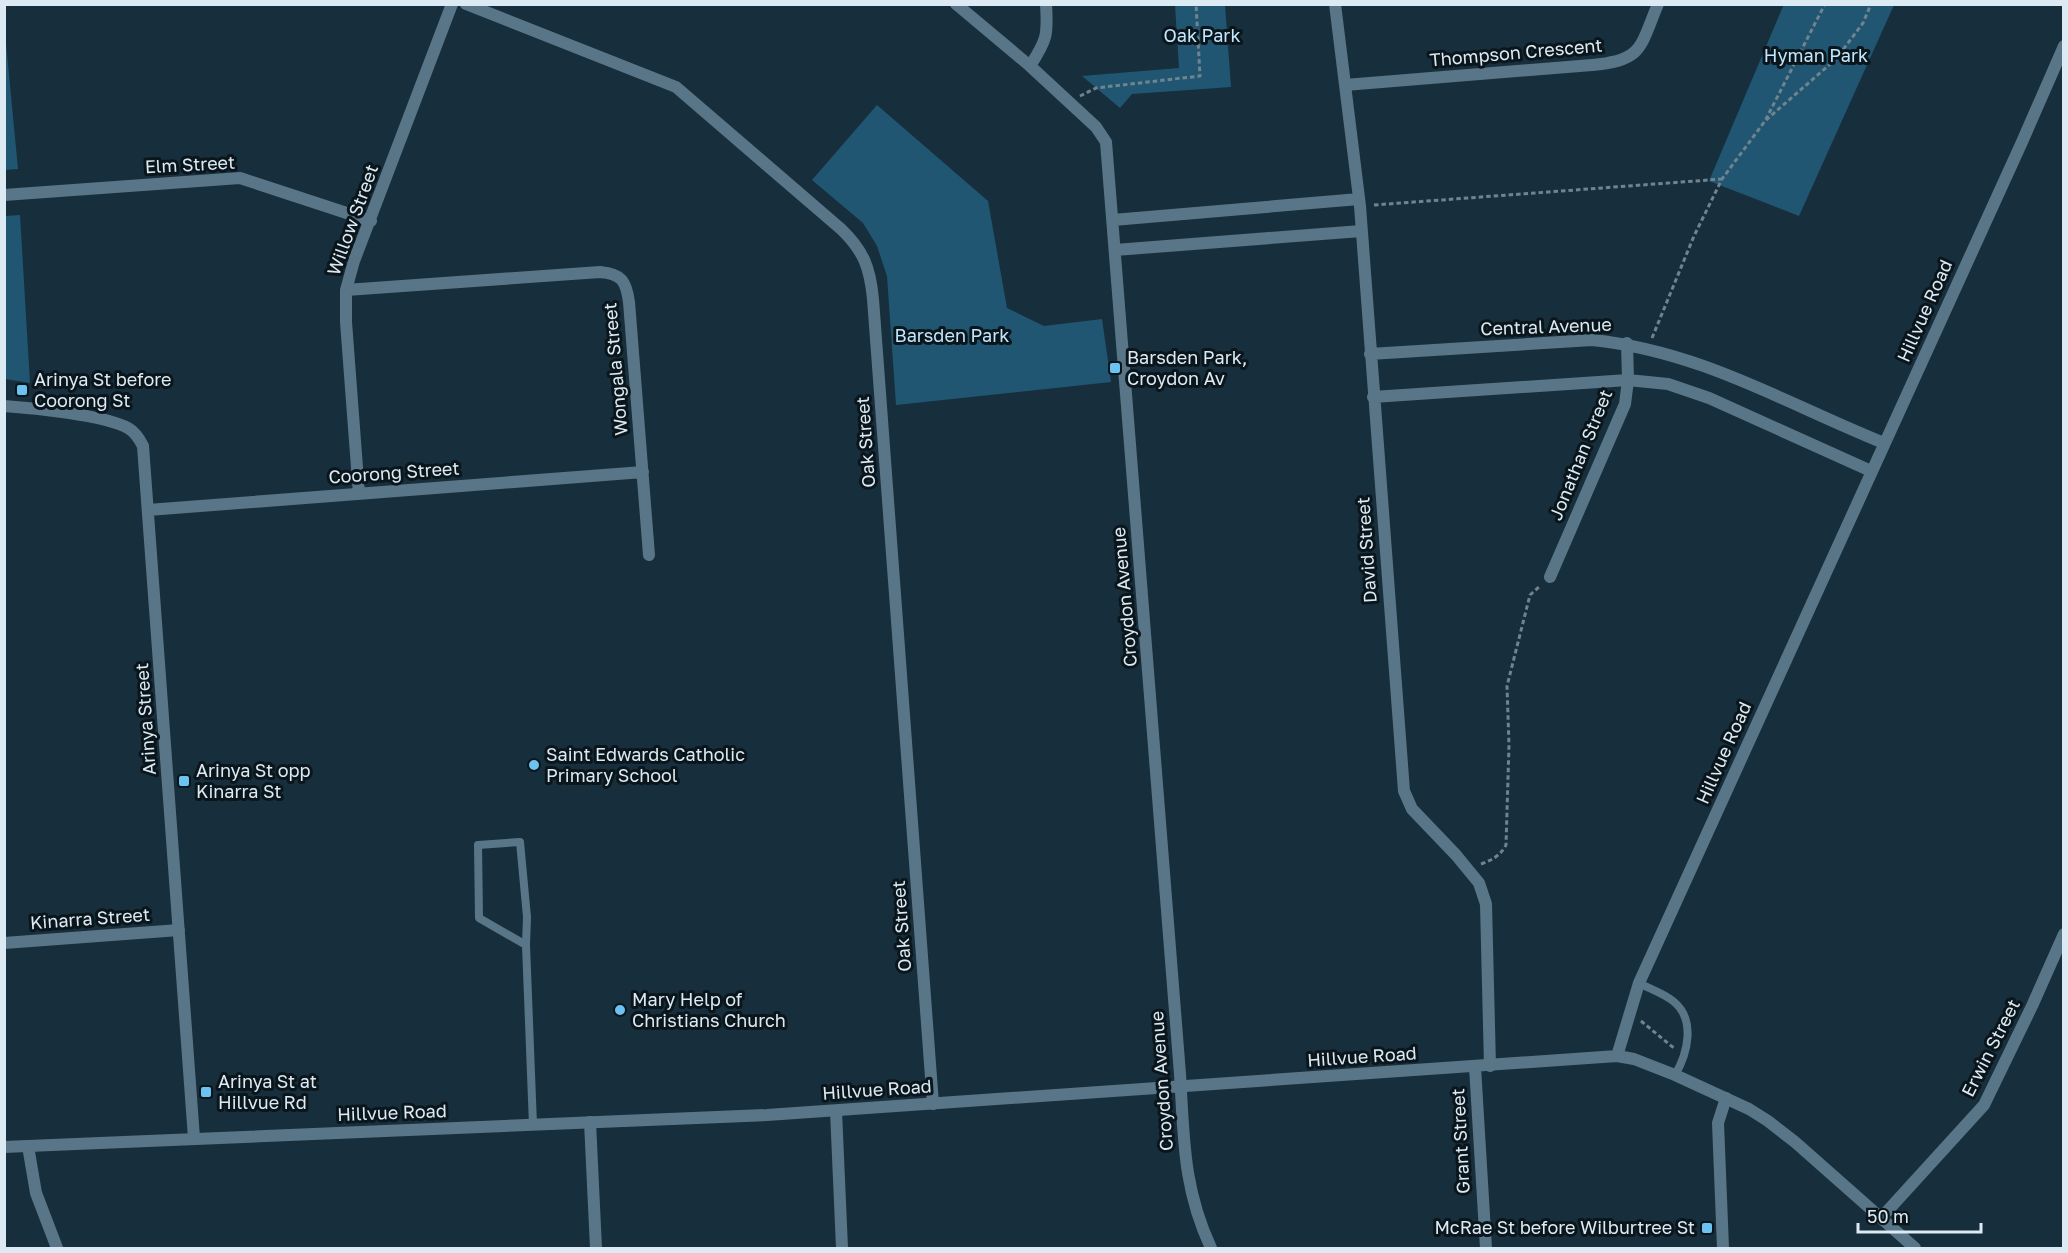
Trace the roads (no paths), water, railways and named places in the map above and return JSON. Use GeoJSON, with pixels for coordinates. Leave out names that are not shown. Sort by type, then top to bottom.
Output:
{"type":"FeatureCollection","features":[{"type":"Feature","properties":{"kind":"street","name":"Willow Street"},"geometry":{"type":"LineString","coordinates":[[359,494],[346,322],[346,290],[354,261],[452,4]]}},
{"type":"Feature","properties":{"kind":"street","name":"Oak Street"},"geometry":{"type":"LineString","coordinates":[[466,4],[676,87],[841,229],[855,242],[865,259],[871,277],[873,299],[933,1104]]}},
{"type":"Feature","properties":{"kind":"street","name":"Croydon Avenue"},"geometry":{"type":"LineString","coordinates":[[956,4],[1030,66],[1096,126],[1106,142],[1186,1164],[1199,1221],[1211,1248]]}},
{"type":"Feature","properties":{"kind":"street"},"geometry":{"type":"LineString","coordinates":[[1030,66],[1047,37],[1046,4]]}},
{"type":"Feature","properties":{"kind":"street","name":"David Street"},"geometry":{"type":"LineString","coordinates":[[1335,4],[1359,202],[1404,791],[1412,809],[1479,883],[1486,904],[1490,1066]]}},
{"type":"Feature","properties":{"kind":"street","name":"Thompson Crescent"},"geometry":{"type":"LineString","coordinates":[[1345,85],[1619,61],[1629,58],[1637,51],[1658,4]]}},
{"type":"Feature","properties":{"kind":"street","name":"Hillvue Road"},"geometry":{"type":"LineString","coordinates":[[4,1147],[836,1111],[1617,1056],[1639,983],[2064,45]]}},
{"type":"Feature","properties":{"kind":"street","name":"Elm Street"},"geometry":{"type":"LineString","coordinates":[[4,195],[240,178],[371,221]]}},
{"type":"Feature","properties":{"kind":"street"},"geometry":{"type":"LineString","coordinates":[[1113,220],[1359,202]]}},
{"type":"Feature","properties":{"kind":"street"},"geometry":{"type":"LineString","coordinates":[[1115,250],[1361,231]]}},
{"type":"Feature","properties":{"kind":"street","name":"Wongala Street"},"geometry":{"type":"LineString","coordinates":[[346,290],[600,272],[612,273],[621,278],[627,288],[629,302],[649,555]]}},
{"type":"Feature","properties":{"kind":"street","name":"Central Avenue"},"geometry":{"type":"LineString","coordinates":[[1370,354],[1592,340],[1627,343],[1716,369],[1884,443]]}},
{"type":"Feature","properties":{"kind":"street","name":"Jonathan Street"},"geometry":{"type":"LineString","coordinates":[[1550,577],[1625,404],[1628,380],[1627,343]]}},
{"type":"Feature","properties":{"kind":"street"},"geometry":{"type":"LineString","coordinates":[[1373,397],[1628,380],[1668,384],[1709,398],[1871,471]]}},
{"type":"Feature","properties":{"kind":"street","name":"Arinya Street"},"geometry":{"type":"LineString","coordinates":[[4,406],[107,420],[130,429],[138,436],[142,446],[194,1138]]}},
{"type":"Feature","properties":{"kind":"street","name":"Coorong Street"},"geometry":{"type":"LineString","coordinates":[[148,510],[643,472]]}},
{"type":"Feature","properties":{"kind":"street","name":"Kinarra Street"},"geometry":{"type":"LineString","coordinates":[[4,943],[179,930]]}},
{"type":"Feature","properties":{"kind":"street","name":"Erwin Street"},"geometry":{"type":"LineString","coordinates":[[1881,1218],[1984,1105],[2064,934]]}},
{"type":"Feature","properties":{"kind":"street"},"geometry":{"type":"LineString","coordinates":[[1617,1056],[1634,1059],[1675,1075],[1749,1109],[1786,1135],[1915,1248]]}},
{"type":"Feature","properties":{"kind":"street","name":"Grant Street"},"geometry":{"type":"LineString","coordinates":[[1475,1067],[1486,1248]]}},
{"type":"Feature","properties":{"kind":"street"},"geometry":{"type":"LineString","coordinates":[[1723,1248],[1718,1123],[1726,1098]]}},
{"type":"Feature","properties":{"kind":"street"},"geometry":{"type":"LineString","coordinates":[[836,1111],[842,1248]]}},
{"type":"Feature","properties":{"kind":"street"},"geometry":{"type":"LineString","coordinates":[[590,1122],[596,1248]]}},
{"type":"Feature","properties":{"kind":"street"},"geometry":{"type":"LineString","coordinates":[[28,1146],[36,1193],[57,1248]]}},
{"type":"Feature","properties":{"kind":"lane"},"geometry":{"type":"LineString","coordinates":[[526,945],[479,918],[478,845],[520,842],[527,917],[526,945],[533,1125]]}},
{"type":"Feature","properties":{"kind":"lane"},"geometry":{"type":"LineString","coordinates":[[1639,983],[1673,1001],[1687,1025],[1688,1036],[1684,1056],[1675,1075]]}},
{"type":"Feature","properties":{"kind":"place","name":"Barsden Park, Croydon Av"},"geometry":{"type":"Point","coordinates":[1115,368]}},
{"type":"Feature","properties":{"kind":"place","name":"Arinya St before Coorong St"},"geometry":{"type":"Point","coordinates":[22,390]}},
{"type":"Feature","properties":{"kind":"place","name":"Saint Edwards Catholic Primary School"},"geometry":{"type":"Point","coordinates":[534,765]}},
{"type":"Feature","properties":{"kind":"place","name":"Arinya St opp Kinarra St"},"geometry":{"type":"Point","coordinates":[184,781]}},
{"type":"Feature","properties":{"kind":"place","name":"Mary Help of Christians Church"},"geometry":{"type":"Point","coordinates":[620,1010]}},
{"type":"Feature","properties":{"kind":"place","name":"Arinya St at Hillvue Rd"},"geometry":{"type":"Point","coordinates":[206,1092]}},
{"type":"Feature","properties":{"kind":"place","name":"McRae St before Wilburtree St"},"geometry":{"type":"Point","coordinates":[1707,1228]}},
{"type":"Feature","properties":{"kind":"park label","name":"Oak Park"},"geometry":{"type":"Point","coordinates":[1202,36]}},
{"type":"Feature","properties":{"kind":"park label","name":"Hyman Park"},"geometry":{"type":"Point","coordinates":[1816,56]}},
{"type":"Feature","properties":{"kind":"park label","name":"Barsden Park"},"geometry":{"type":"Point","coordinates":[952,336]}}]}
